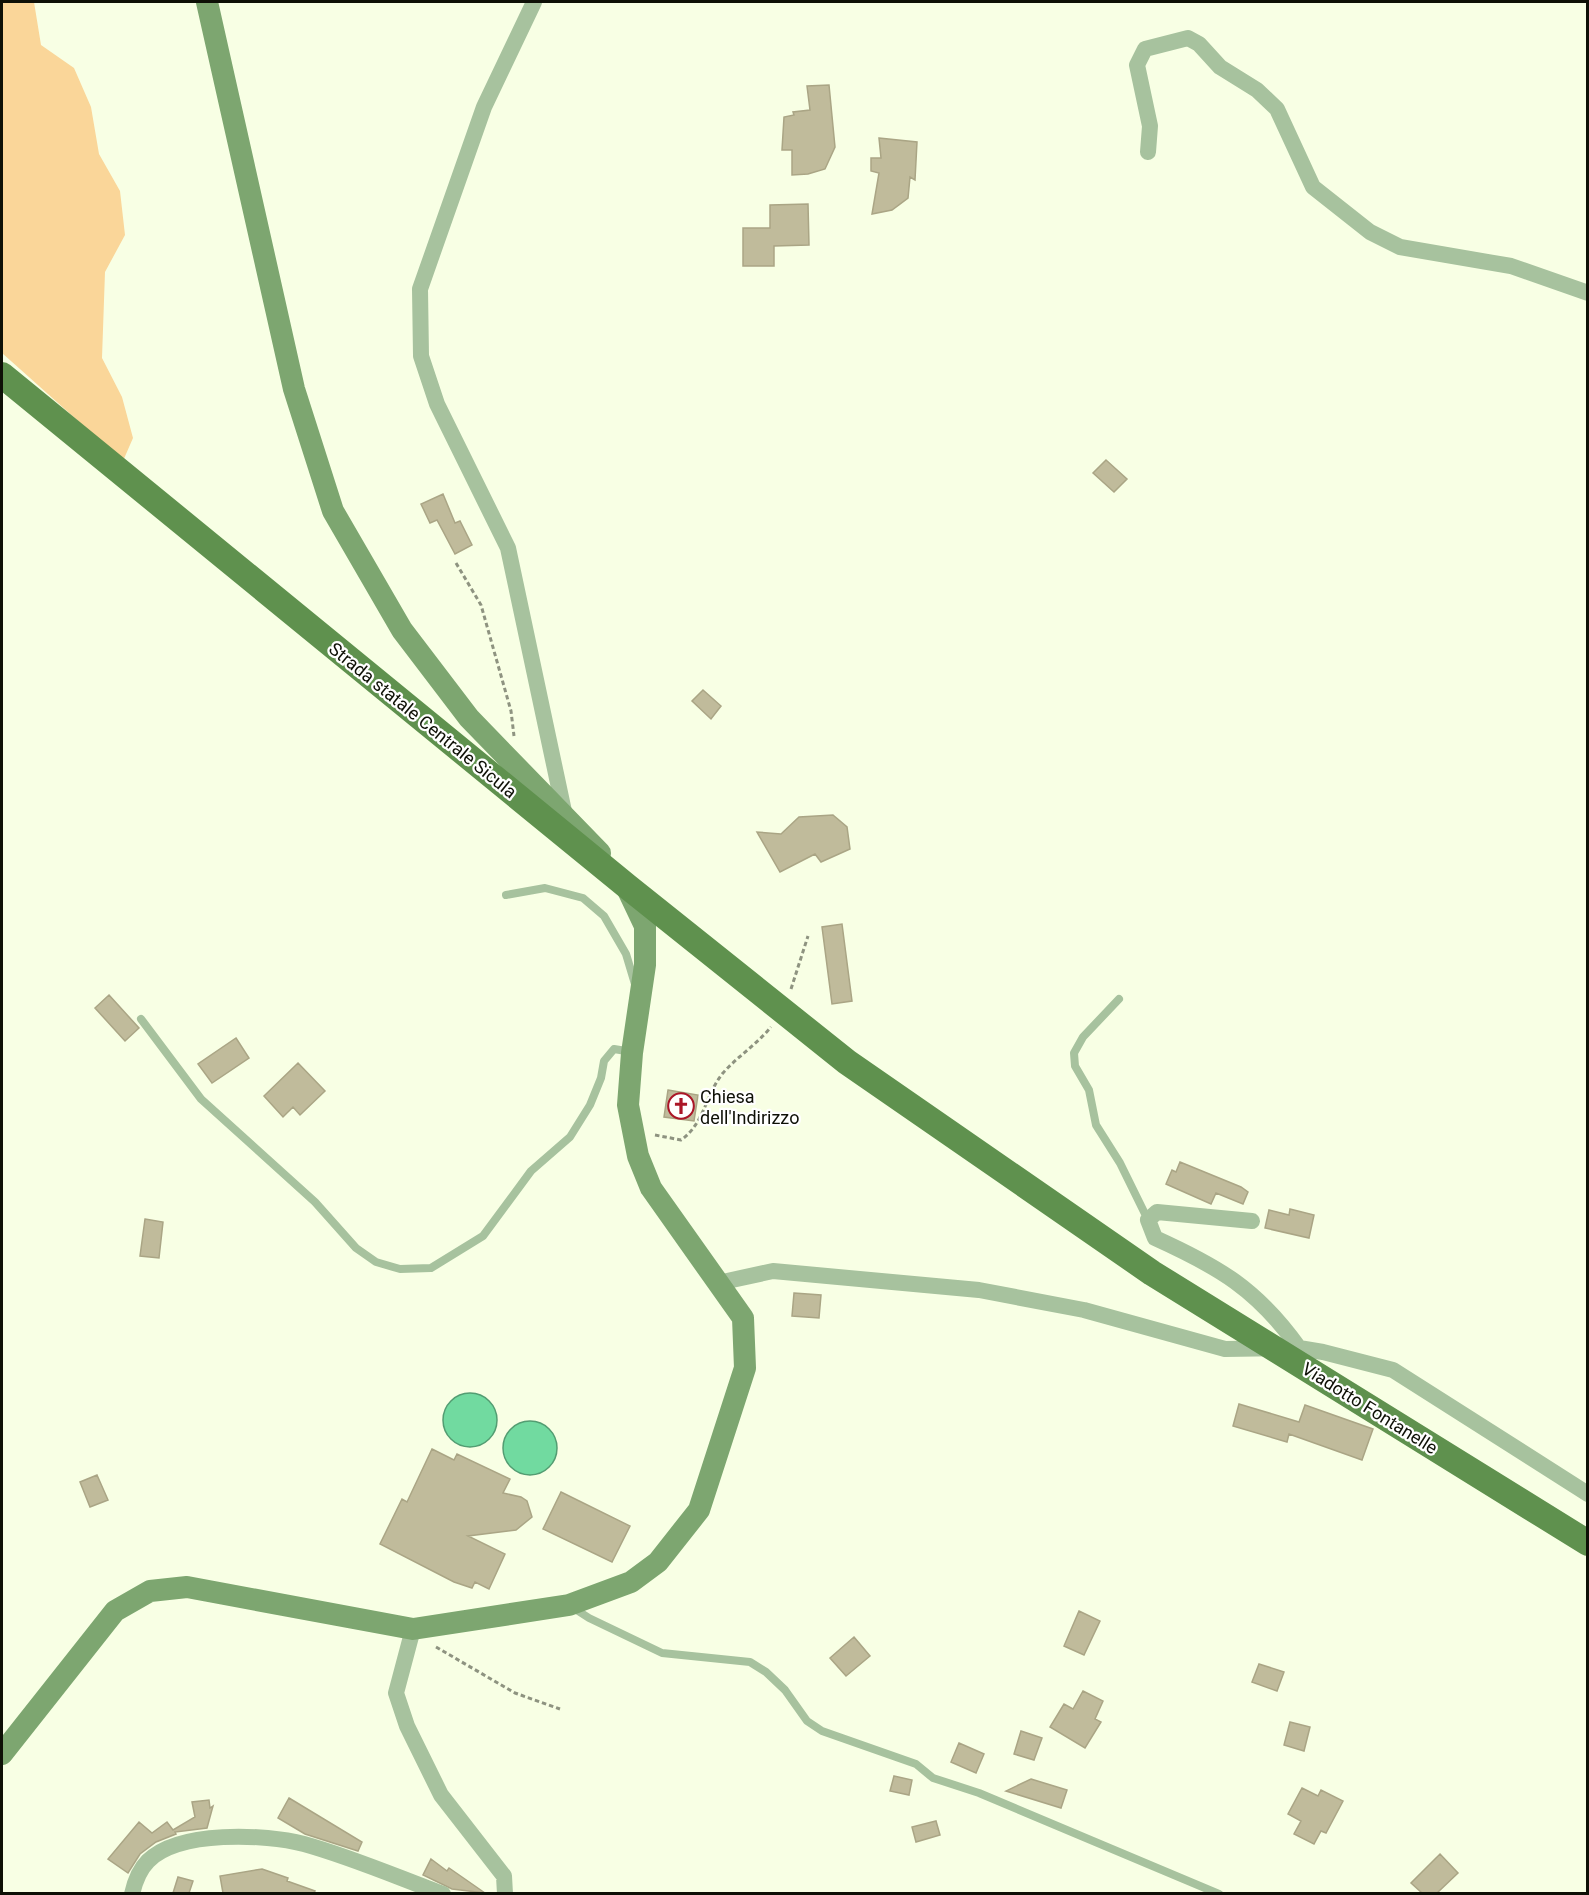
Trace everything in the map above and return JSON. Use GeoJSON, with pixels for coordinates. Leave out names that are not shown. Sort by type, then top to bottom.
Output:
{"type":"FeatureCollection","features":[{"type":"Feature","properties":{"kind":"main road"},"geometry":{"type":"LineString","coordinates":[[2,1754],[115,1611],[150,1591],[186,1587],[420,1628],[569,1605],[631,1582],[658,1562],[699,1510],[745,1368],[743,1318],[651,1188],[638,1156],[628,1105],[632,1053],[645,965],[645,926],[631,894],[612,865],[469,718],[402,630],[333,511],[294,389],[207,2]]}},
{"type":"Feature","properties":{"kind":"main road","name":"Strada statale Centrale Sicula"},"geometry":{"type":"LineString","coordinates":[[2,375],[628,887],[847,1062],[1152,1273]]}},
{"type":"Feature","properties":{"kind":"main road","name":"Viadotto Fontanelle"},"geometry":{"type":"LineString","coordinates":[[1152,1273],[1587,1543]]}},
{"type":"Feature","properties":{"kind":"street"},"geometry":{"type":"LineString","coordinates":[[534,2],[484,107],[420,289],[421,356],[437,404],[508,548],[565,816]]}},
{"type":"Feature","properties":{"kind":"street"},"geometry":{"type":"LineString","coordinates":[[1149,152],[1150,126],[1137,65],[1145,49],[1188,38],[1199,44],[1220,67],[1257,90],[1277,109],[1313,187],[1370,232],[1401,247],[1511,266],[1587,293]]}},
{"type":"Feature","properties":{"kind":"street"},"geometry":{"type":"LineString","coordinates":[[1252,1221],[1157,1212],[1148,1220],[1155,1238],[1210,1263],[1241,1285],[1281,1323],[1299,1348]]}},
{"type":"Feature","properties":{"kind":"street"},"geometry":{"type":"LineString","coordinates":[[718,1283],[773,1271],[979,1290],[1084,1310],[1225,1349],[1299,1348],[1393,1370],[1587,1494]]}},
{"type":"Feature","properties":{"kind":"street"},"geometry":{"type":"LineString","coordinates":[[420,1628],[396,1693],[408,1726],[441,1795],[458,1821],[504,1876],[505,1893]]}},
{"type":"Feature","properties":{"kind":"street"},"geometry":{"type":"LineString","coordinates":[[132,1893],[138,1874],[149,1859],[195,1839],[252,1836],[303,1844],[443,1893]]}},
{"type":"Feature","properties":{"kind":"lane"},"geometry":{"type":"LineString","coordinates":[[506,895],[545,888],[583,898],[604,916],[626,954],[640,1001]]}},
{"type":"Feature","properties":{"kind":"lane"},"geometry":{"type":"LineString","coordinates":[[1119,999],[1083,1037],[1074,1053],[1075,1066],[1089,1090],[1096,1125],[1120,1163],[1148,1220]]}},
{"type":"Feature","properties":{"kind":"lane"},"geometry":{"type":"LineString","coordinates":[[141,1019],[201,1099],[315,1202],[356,1248],[376,1262],[400,1269],[431,1268],[483,1236],[531,1171],[570,1137],[590,1105],[602,1078],[604,1061],[614,1049],[632,1053]]}},
{"type":"Feature","properties":{"kind":"lane"},"geometry":{"type":"LineString","coordinates":[[569,1605],[589,1618],[662,1653],[750,1662],[766,1672],[785,1690],[807,1721],[822,1731],[916,1764],[933,1778],[980,1793],[1219,1893]]}},
{"type":"Feature","properties":{"kind":"path"},"geometry":{"type":"LineString","coordinates":[[456,563],[481,605],[511,711],[519,769]]}},
{"type":"Feature","properties":{"kind":"path"},"geometry":{"type":"LineString","coordinates":[[788,994],[808,936]]}},
{"type":"Feature","properties":{"kind":"path"},"geometry":{"type":"LineString","coordinates":[[633,1131],[681,1140],[692,1132],[699,1123],[711,1090],[725,1071],[754,1046],[772,1026]]}},
{"type":"Feature","properties":{"kind":"path"},"geometry":{"type":"LineString","coordinates":[[420,1628],[435,1647],[515,1693],[560,1708]]}},
{"type":"Feature","properties":{"kind":"shaded area"},"geometry":{"type":"Polygon","coordinates":[[[2,2],[34,2],[41,45],[74,68],[91,107],[99,154],[120,191],[125,235],[105,272],[102,358],[122,397],[133,438],[123,461],[2,353],[2,2]]]}},
{"type":"Feature","properties":{"kind":"shaded area"},"geometry":{"type":"Polygon","coordinates":[[[465,1393],[475,1393],[485,1397],[493,1405],[497,1420],[493,1435],[485,1443],[475,1447],[465,1447],[455,1443],[447,1435],[443,1425],[443,1415],[447,1405],[455,1397],[465,1393]]]}},
{"type":"Feature","properties":{"kind":"shaded area"},"geometry":{"type":"Polygon","coordinates":[[[525,1421],[535,1421],[545,1425],[553,1433],[557,1448],[553,1463],[545,1471],[535,1475],[525,1475],[515,1471],[507,1463],[503,1453],[503,1443],[507,1433],[515,1425],[525,1421]]]}},
{"type":"Feature","properties":{"kind":"building"},"geometry":{"type":"Polygon","coordinates":[[[829,85],[835,147],[825,169],[808,174],[792,175],[792,150],[782,150],[784,117],[794,115],[793,112],[810,110],[807,86],[829,85]]]}},
{"type":"Feature","properties":{"kind":"building"},"geometry":{"type":"Polygon","coordinates":[[[879,138],[917,142],[915,180],[910,177],[908,198],[892,210],[872,214],[879,173],[871,171],[871,158],[881,158],[879,138]]]}},
{"type":"Feature","properties":{"kind":"building"},"geometry":{"type":"Polygon","coordinates":[[[808,204],[809,245],[774,246],[774,266],[743,266],[743,228],[770,228],[770,205],[808,204]]]}},
{"type":"Feature","properties":{"kind":"building"},"geometry":{"type":"Polygon","coordinates":[[[1106,460],[1127,479],[1114,492],[1093,473],[1106,460]]]}},
{"type":"Feature","properties":{"kind":"building"},"geometry":{"type":"Polygon","coordinates":[[[443,494],[455,523],[460,521],[472,545],[455,554],[437,520],[430,523],[421,504],[443,494]]]}},
{"type":"Feature","properties":{"kind":"building"},"geometry":{"type":"Polygon","coordinates":[[[703,690],[721,706],[711,719],[692,701],[703,690]]]}},
{"type":"Feature","properties":{"kind":"building"},"geometry":{"type":"Polygon","coordinates":[[[833,815],[847,827],[850,849],[821,862],[815,854],[780,872],[757,832],[781,834],[799,817],[833,815]]]}},
{"type":"Feature","properties":{"kind":"building"},"geometry":{"type":"Polygon","coordinates":[[[842,924],[852,1001],[832,1004],[822,927],[842,924]]]}},
{"type":"Feature","properties":{"kind":"building"},"geometry":{"type":"Polygon","coordinates":[[[109,995],[139,1028],[125,1041],[95,1008],[109,995]]]}},
{"type":"Feature","properties":{"kind":"building"},"geometry":{"type":"Polygon","coordinates":[[[236,1038],[249,1058],[212,1083],[198,1064],[236,1038]]]}},
{"type":"Feature","properties":{"kind":"building"},"geometry":{"type":"Polygon","coordinates":[[[298,1063],[325,1091],[300,1115],[293,1107],[283,1117],[264,1096],[298,1063]]]}},
{"type":"Feature","properties":{"kind":"building","name":"Chiesa dell'Indirizzo"},"geometry":{"type":"Polygon","coordinates":[[[668,1090],[698,1095],[694,1121],[664,1117],[668,1090]]]}},
{"type":"Feature","properties":{"kind":"building"},"geometry":{"type":"Polygon","coordinates":[[[1180,1162],[1241,1187],[1248,1192],[1243,1204],[1216,1193],[1211,1204],[1166,1184],[1172,1170],[1176,1172],[1180,1162]]]}},
{"type":"Feature","properties":{"kind":"building"},"geometry":{"type":"Polygon","coordinates":[[[1290,1209],[1314,1215],[1309,1238],[1265,1228],[1269,1210],[1289,1215],[1290,1209]]]}},
{"type":"Feature","properties":{"kind":"building"},"geometry":{"type":"Polygon","coordinates":[[[145,1219],[163,1222],[159,1258],[140,1256],[145,1219]]]}},
{"type":"Feature","properties":{"kind":"building"},"geometry":{"type":"Polygon","coordinates":[[[794,1293],[821,1295],[819,1318],[792,1316],[794,1293]]]}},
{"type":"Feature","properties":{"kind":"building"},"geometry":{"type":"Polygon","coordinates":[[[1239,1404],[1299,1422],[1305,1405],[1373,1429],[1362,1460],[1289,1434],[1287,1442],[1233,1426],[1239,1404]]]}},
{"type":"Feature","properties":{"kind":"building"},"geometry":{"type":"Polygon","coordinates":[[[432,1449],[454,1460],[457,1454],[510,1479],[503,1493],[521,1497],[527,1501],[532,1517],[516,1530],[468,1536],[505,1554],[489,1589],[475,1582],[472,1588],[454,1582],[380,1544],[402,1499],[407,1502],[432,1449]]]}},
{"type":"Feature","properties":{"kind":"building"},"geometry":{"type":"Polygon","coordinates":[[[97,1475],[108,1500],[90,1507],[80,1482],[97,1475]]]}},
{"type":"Feature","properties":{"kind":"building"},"geometry":{"type":"Polygon","coordinates":[[[561,1492],[630,1526],[612,1562],[543,1529],[561,1492]]]}},
{"type":"Feature","properties":{"kind":"building"},"geometry":{"type":"Polygon","coordinates":[[[1079,1611],[1100,1621],[1084,1655],[1064,1646],[1079,1611]]]}},
{"type":"Feature","properties":{"kind":"building"},"geometry":{"type":"Polygon","coordinates":[[[854,1637],[870,1656],[846,1676],[830,1658],[854,1637]]]}},
{"type":"Feature","properties":{"kind":"building"},"geometry":{"type":"Polygon","coordinates":[[[1259,1664],[1284,1672],[1277,1691],[1252,1682],[1259,1664]]]}},
{"type":"Feature","properties":{"kind":"building"},"geometry":{"type":"Polygon","coordinates":[[[1083,1691],[1103,1701],[1095,1719],[1101,1722],[1085,1748],[1050,1727],[1064,1704],[1073,1709],[1083,1691]]]}},
{"type":"Feature","properties":{"kind":"building"},"geometry":{"type":"Polygon","coordinates":[[[1290,1722],[1310,1727],[1304,1751],[1284,1745],[1290,1722]]]}},
{"type":"Feature","properties":{"kind":"building"},"geometry":{"type":"Polygon","coordinates":[[[1021,1731],[1042,1738],[1034,1760],[1014,1754],[1021,1731]]]}},
{"type":"Feature","properties":{"kind":"building"},"geometry":{"type":"Polygon","coordinates":[[[959,1743],[984,1754],[976,1773],[951,1762],[959,1743]]]}},
{"type":"Feature","properties":{"kind":"building"},"geometry":{"type":"Polygon","coordinates":[[[894,1776],[912,1780],[909,1795],[890,1791],[894,1776]]]}},
{"type":"Feature","properties":{"kind":"building"},"geometry":{"type":"Polygon","coordinates":[[[1031,1779],[1067,1790],[1061,1808],[1006,1791],[1031,1779]]]}},
{"type":"Feature","properties":{"kind":"building"},"geometry":{"type":"Polygon","coordinates":[[[1302,1788],[1318,1796],[1321,1790],[1343,1801],[1326,1833],[1321,1831],[1314,1844],[1294,1834],[1301,1821],[1288,1814],[1302,1788]]]}},
{"type":"Feature","properties":{"kind":"building"},"geometry":{"type":"Polygon","coordinates":[[[289,1798],[362,1842],[358,1851],[305,1834],[278,1818],[289,1798]]]}},
{"type":"Feature","properties":{"kind":"building"},"geometry":{"type":"Polygon","coordinates":[[[209,1800],[210,1808],[213,1806],[207,1828],[175,1832],[176,1834],[156,1842],[140,1854],[128,1873],[108,1859],[139,1822],[152,1833],[167,1822],[173,1830],[195,1817],[192,1802],[209,1800]]]}},
{"type":"Feature","properties":{"kind":"building"},"geometry":{"type":"Polygon","coordinates":[[[936,1821],[940,1835],[916,1842],[912,1827],[936,1821]]]}},
{"type":"Feature","properties":{"kind":"building"},"geometry":{"type":"Polygon","coordinates":[[[1440,1854],[1458,1873],[1437,1893],[1422,1893],[1411,1883],[1440,1854]]]}},
{"type":"Feature","properties":{"kind":"building"},"geometry":{"type":"Polygon","coordinates":[[[431,1859],[447,1871],[449,1868],[485,1893],[452,1889],[423,1875],[431,1859]]]}},
{"type":"Feature","properties":{"kind":"building"},"geometry":{"type":"Polygon","coordinates":[[[262,1869],[315,1891],[314,1893],[223,1893],[220,1876],[262,1869]]]}},
{"type":"Feature","properties":{"kind":"building"},"geometry":{"type":"Polygon","coordinates":[[[178,1877],[193,1881],[189,1893],[173,1893],[178,1877]]]}},
{"type":"Feature","properties":{"kind":"place","name":"Chiesa dell'Indirizzo"},"geometry":{"type":"Point","coordinates":[681,1106]}}]}
